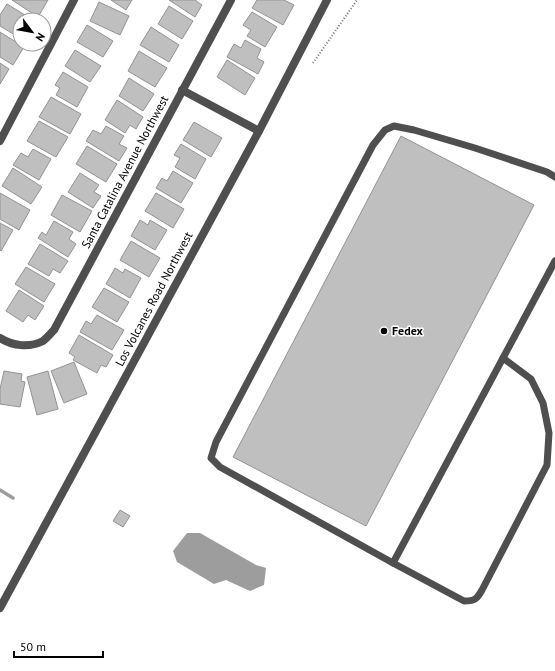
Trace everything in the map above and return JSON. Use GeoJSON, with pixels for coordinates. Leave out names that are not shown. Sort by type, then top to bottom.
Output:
{"type":"FeatureCollection","features":[{"type":"Feature","properties":{"kind":"street"},"geometry":{"type":"LineString","coordinates":[[0,141],[74,0]]}},
{"type":"Feature","properties":{"kind":"street","name":"Santa Catalina Avenue Northwest"},"geometry":{"type":"LineString","coordinates":[[0,338],[18,345],[30,345],[43,340],[54,330],[231,0]]}},
{"type":"Feature","properties":{"kind":"street","name":"Los Volcanes Road Northwest"},"geometry":{"type":"LineString","coordinates":[[0,608],[259,131],[327,0]]}},
{"type":"Feature","properties":{"kind":"street"},"geometry":{"type":"LineString","coordinates":[[182,90],[259,131]]}},
{"type":"Feature","properties":{"kind":"lane"},"geometry":{"type":"LineString","coordinates":[[503,358],[531,379],[543,403],[549,433],[547,465],[482,590],[472,601],[464,601],[393,563],[220,467],[211,458],[216,442],[373,145],[385,130],[394,126],[414,130],[475,148],[547,172],[555,177]]}},
{"type":"Feature","properties":{"kind":"lane"},"geometry":{"type":"LineString","coordinates":[[393,563],[555,260]]}},
{"type":"Feature","properties":{"kind":"path"},"geometry":{"type":"LineString","coordinates":[[313,63],[358,0]]}},
{"type":"Feature","properties":{"kind":"shaded area"},"geometry":{"type":"Polygon","coordinates":[[[187,533],[200,533],[256,565],[266,568],[264,585],[250,591],[226,580],[214,584],[177,562],[173,551],[187,533]]]}},
{"type":"Feature","properties":{"kind":"building"},"geometry":{"type":"Polygon","coordinates":[[[12,0],[48,0],[41,12],[30,12],[12,0]]]}},
{"type":"Feature","properties":{"kind":"building"},"geometry":{"type":"Polygon","coordinates":[[[111,0],[132,0],[126,10],[111,0]]]}},
{"type":"Feature","properties":{"kind":"building"},"geometry":{"type":"Polygon","coordinates":[[[169,0],[196,0],[202,5],[195,17],[169,0]]]}},
{"type":"Feature","properties":{"kind":"building"},"geometry":{"type":"Polygon","coordinates":[[[257,0],[284,0],[294,5],[283,25],[252,8],[257,0]]]}},
{"type":"Feature","properties":{"kind":"building"},"geometry":{"type":"Polygon","coordinates":[[[99,2],[129,16],[120,35],[90,21],[99,2]]]}},
{"type":"Feature","properties":{"kind":"building"},"geometry":{"type":"Polygon","coordinates":[[[7,4],[20,12],[12,12],[12,33],[0,26],[0,15],[7,4]]]}},
{"type":"Feature","properties":{"kind":"building"},"geometry":{"type":"Polygon","coordinates":[[[169,6],[193,21],[182,39],[158,24],[169,6]]]}},
{"type":"Feature","properties":{"kind":"building"},"geometry":{"type":"Polygon","coordinates":[[[252,12],[277,27],[265,47],[247,36],[251,30],[243,25],[252,12]]]}},
{"type":"Feature","properties":{"kind":"building"},"geometry":{"type":"Polygon","coordinates":[[[87,25],[113,41],[103,57],[77,42],[87,25]]]}},
{"type":"Feature","properties":{"kind":"building"},"geometry":{"type":"Polygon","coordinates":[[[151,27],[179,45],[169,62],[140,45],[151,27]]]}},
{"type":"Feature","properties":{"kind":"building"},"geometry":{"type":"Polygon","coordinates":[[[0,32],[12,40],[12,52],[21,52],[13,65],[0,57],[0,32]]]}},
{"type":"Feature","properties":{"kind":"building"},"geometry":{"type":"Polygon","coordinates":[[[245,40],[261,49],[257,58],[264,62],[258,74],[227,57],[234,44],[241,48],[245,40]]]}},
{"type":"Feature","properties":{"kind":"building"},"geometry":{"type":"Polygon","coordinates":[[[75,50],[101,66],[90,82],[65,66],[75,50]]]}},
{"type":"Feature","properties":{"kind":"building"},"geometry":{"type":"Polygon","coordinates":[[[139,51],[167,68],[155,87],[128,71],[139,51]]]}},
{"type":"Feature","properties":{"kind":"building"},"geometry":{"type":"Polygon","coordinates":[[[227,60],[255,78],[245,95],[217,77],[227,60]]]}},
{"type":"Feature","properties":{"kind":"building"},"geometry":{"type":"Polygon","coordinates":[[[0,63],[9,69],[0,84],[0,63]]]}},
{"type":"Feature","properties":{"kind":"building"},"geometry":{"type":"Polygon","coordinates":[[[63,72],[88,87],[77,107],[56,95],[60,88],[55,85],[63,72]]]}},
{"type":"Feature","properties":{"kind":"building"},"geometry":{"type":"Polygon","coordinates":[[[129,78],[154,94],[143,111],[119,96],[129,78]]]}},
{"type":"Feature","properties":{"kind":"building"},"geometry":{"type":"Polygon","coordinates":[[[51,97],[81,114],[70,134],[39,117],[51,97]]]}},
{"type":"Feature","properties":{"kind":"building"},"geometry":{"type":"Polygon","coordinates":[[[117,100],[143,117],[136,129],[130,125],[125,133],[105,120],[117,100]]]}},
{"type":"Feature","properties":{"kind":"building"},"geometry":{"type":"Polygon","coordinates":[[[39,121],[68,137],[56,157],[27,141],[39,121]]]}},
{"type":"Feature","properties":{"kind":"building"},"geometry":{"type":"Polygon","coordinates":[[[194,122],[222,138],[211,157],[183,140],[194,122]]]}},
{"type":"Feature","properties":{"kind":"building"},"geometry":{"type":"Polygon","coordinates":[[[106,126],[124,136],[119,144],[127,148],[119,161],[86,141],[93,130],[101,134],[106,126]]]}},
{"type":"Feature","properties":{"kind":"building","name":"Fedex"},"geometry":{"type":"Polygon","coordinates":[[[401,136],[534,205],[366,526],[233,457],[401,136]]]}},
{"type":"Feature","properties":{"kind":"building"},"geometry":{"type":"Polygon","coordinates":[[[181,144],[206,159],[195,179],[175,167],[180,158],[174,155],[181,144]]]}},
{"type":"Feature","properties":{"kind":"building"},"geometry":{"type":"Polygon","coordinates":[[[87,146],[117,164],[106,182],[76,164],[87,146]]]}},
{"type":"Feature","properties":{"kind":"building"},"geometry":{"type":"Polygon","coordinates":[[[33,149],[51,159],[39,180],[13,165],[21,153],[28,157],[33,149]]]}},
{"type":"Feature","properties":{"kind":"building"},"geometry":{"type":"Polygon","coordinates":[[[13,168],[42,187],[31,204],[2,186],[13,168]]]}},
{"type":"Feature","properties":{"kind":"building"},"geometry":{"type":"Polygon","coordinates":[[[173,171],[193,183],[181,203],[156,188],[162,178],[167,181],[173,171]]]}},
{"type":"Feature","properties":{"kind":"building"},"geometry":{"type":"Polygon","coordinates":[[[80,173],[99,185],[94,192],[101,196],[93,208],[68,192],[80,173]]]}},
{"type":"Feature","properties":{"kind":"building"},"geometry":{"type":"Polygon","coordinates":[[[0,193],[30,210],[19,230],[0,219],[0,193]]]}},
{"type":"Feature","properties":{"kind":"building"},"geometry":{"type":"Polygon","coordinates":[[[156,193],[184,209],[173,228],[145,211],[156,193]]]}},
{"type":"Feature","properties":{"kind":"building"},"geometry":{"type":"Polygon","coordinates":[[[62,195],[92,211],[80,232],[51,215],[62,195]]]}},
{"type":"Feature","properties":{"kind":"building"},"geometry":{"type":"Polygon","coordinates":[[[140,220],[148,225],[150,220],[167,230],[155,250],[131,236],[140,220]]]}},
{"type":"Feature","properties":{"kind":"building"},"geometry":{"type":"Polygon","coordinates":[[[54,221],[73,232],[69,239],[76,244],[68,257],[38,238],[42,232],[46,235],[54,221]]]}},
{"type":"Feature","properties":{"kind":"building"},"geometry":{"type":"Polygon","coordinates":[[[0,223],[13,230],[1,251],[0,250],[0,223]]]}},
{"type":"Feature","properties":{"kind":"building"},"geometry":{"type":"Polygon","coordinates":[[[131,241],[160,258],[149,277],[120,260],[131,241]]]}},
{"type":"Feature","properties":{"kind":"building"},"geometry":{"type":"Polygon","coordinates":[[[40,244],[68,261],[60,273],[53,269],[49,276],[28,264],[40,244]]]}},
{"type":"Feature","properties":{"kind":"building"},"geometry":{"type":"Polygon","coordinates":[[[26,267],[55,284],[44,302],[15,284],[26,267]]]}},
{"type":"Feature","properties":{"kind":"building"},"geometry":{"type":"Polygon","coordinates":[[[115,268],[123,273],[125,269],[141,278],[130,298],[106,284],[115,268]]]}},
{"type":"Feature","properties":{"kind":"building"},"geometry":{"type":"Polygon","coordinates":[[[104,288],[129,302],[117,322],[92,307],[104,288]]]}},
{"type":"Feature","properties":{"kind":"building"},"geometry":{"type":"Polygon","coordinates":[[[19,290],[44,306],[35,320],[28,315],[23,322],[6,311],[19,290]]]}},
{"type":"Feature","properties":{"kind":"building"},"geometry":{"type":"Polygon","coordinates":[[[97,315],[124,330],[112,350],[80,332],[86,321],[91,324],[97,315]]]}},
{"type":"Feature","properties":{"kind":"building"},"geometry":{"type":"Polygon","coordinates":[[[79,335],[113,355],[106,367],[101,365],[97,373],[73,360],[75,357],[69,353],[79,335]]]}},
{"type":"Feature","properties":{"kind":"building"},"geometry":{"type":"Polygon","coordinates":[[[74,362],[87,394],[64,403],[51,371],[74,362]]]}},
{"type":"Feature","properties":{"kind":"building"},"geometry":{"type":"Polygon","coordinates":[[[4,371],[22,374],[21,381],[25,382],[20,407],[0,404],[0,389],[4,371]]]}},
{"type":"Feature","properties":{"kind":"building"},"geometry":{"type":"Polygon","coordinates":[[[48,371],[58,409],[37,415],[27,377],[48,371]]]}},
{"type":"Feature","properties":{"kind":"building"},"geometry":{"type":"Polygon","coordinates":[[[120,510],[130,516],[123,527],[113,521],[120,510]]]}},
{"type":"Feature","properties":{"kind":"waterway"},"geometry":{"type":"LineString","coordinates":[[0,490],[13,498]]}},
{"type":"Feature","properties":{"kind":"place","name":"Fedex"},"geometry":{"type":"Point","coordinates":[384,331]}}]}
